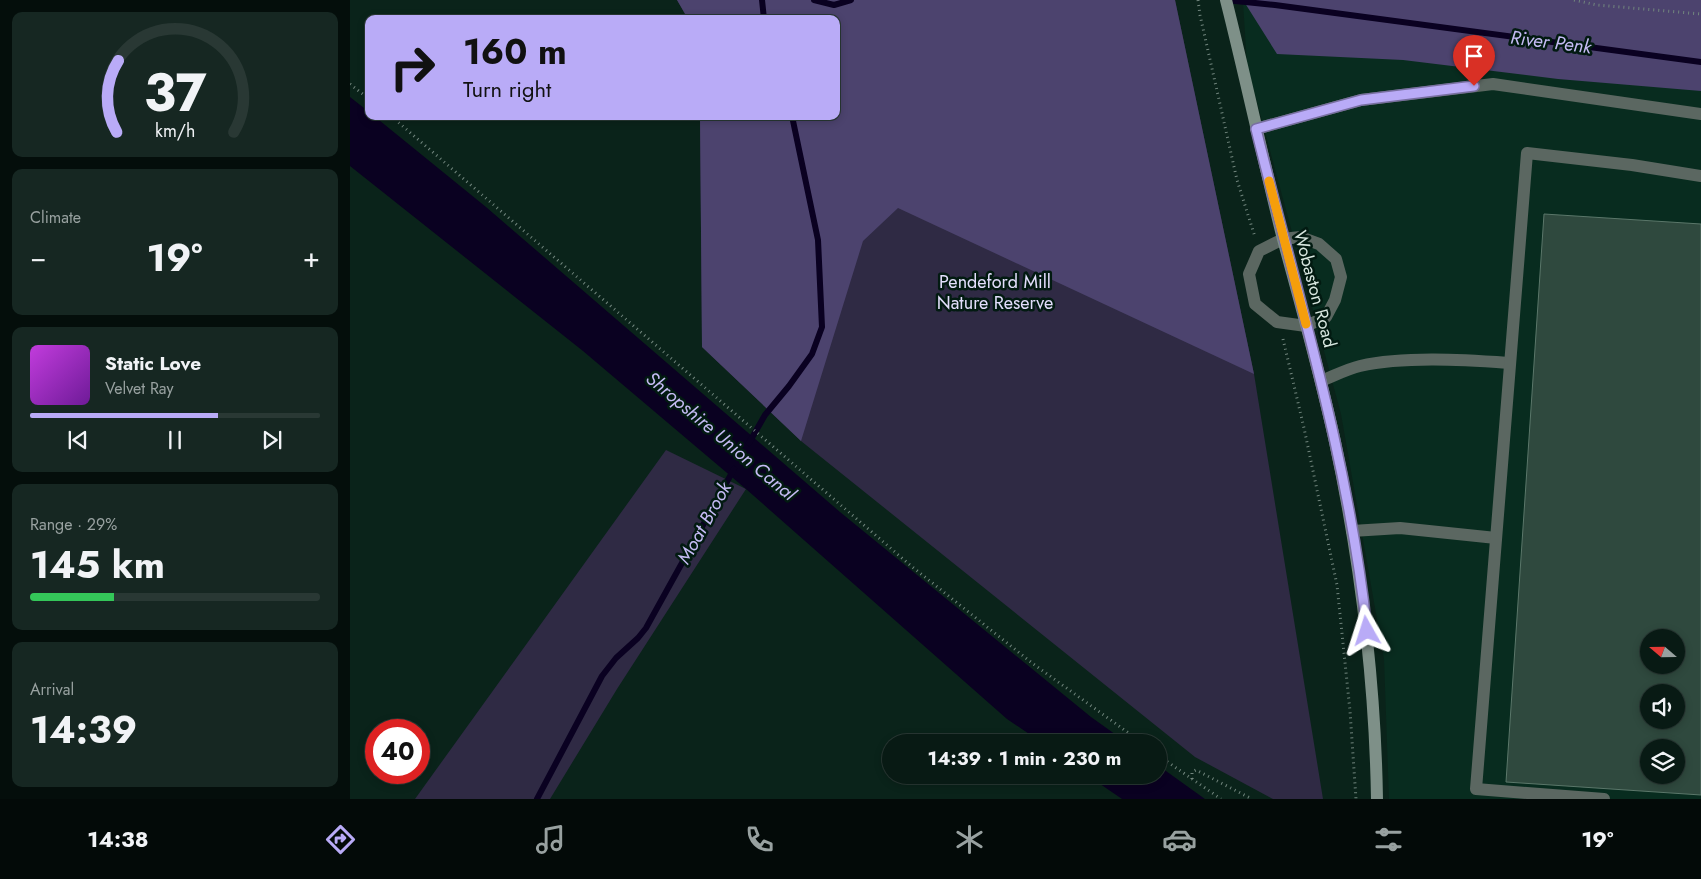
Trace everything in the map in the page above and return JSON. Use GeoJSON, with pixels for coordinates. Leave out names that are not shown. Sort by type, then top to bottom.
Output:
{"type":"FeatureCollection","features":[{"type":"Feature","properties":{"kind":"street","name":"Wobaston Road"},"geometry":{"type":"LineString","coordinates":[[1226,0],[1283,238],[1321,380],[1352,531],[1370,662],[1377,799]]}},
{"type":"Feature","properties":{"kind":"lane"},"geometry":{"type":"LineString","coordinates":[[1256,129],[1361,100],[1493,84],[1701,114]]}},
{"type":"Feature","properties":{"kind":"lane"},"geometry":{"type":"LineString","coordinates":[[1604,799],[1476,789],[1527,153],[1632,165],[1701,176]]}},
{"type":"Feature","properties":{"kind":"lane"},"geometry":{"type":"LineString","coordinates":[[1283,238],[1300,238],[1319,244],[1336,258],[1341,277],[1335,300],[1326,317],[1306,326],[1277,322],[1255,304],[1249,274],[1259,250],[1283,238]]}},
{"type":"Feature","properties":{"kind":"lane"},"geometry":{"type":"LineString","coordinates":[[1321,380],[1360,366],[1399,362],[1471,360],[1510,364]]}},
{"type":"Feature","properties":{"kind":"lane"},"geometry":{"type":"LineString","coordinates":[[1352,531],[1400,528],[1496,538]]}},
{"type":"Feature","properties":{"kind":"path"},"geometry":{"type":"LineString","coordinates":[[1198,0],[1237,180],[1259,250]]}},
{"type":"Feature","properties":{"kind":"path"},"geometry":{"type":"LineString","coordinates":[[1574,0],[1597,5],[1701,14]]}},
{"type":"Feature","properties":{"kind":"path"},"geometry":{"type":"LineString","coordinates":[[350,84],[365,96]]}},
{"type":"Feature","properties":{"kind":"path"},"geometry":{"type":"LineString","coordinates":[[396,120],[736,416],[933,584],[1032,663],[1130,734]]}},
{"type":"Feature","properties":{"kind":"path"},"geometry":{"type":"LineString","coordinates":[[1277,322],[1283,338],[1304,428],[1337,585],[1350,711],[1356,799]]}},
{"type":"Feature","properties":{"kind":"path"},"geometry":{"type":"LineString","coordinates":[[1167,762],[1221,799]]}},
{"type":"Feature","properties":{"kind":"path"},"geometry":{"type":"LineString","coordinates":[[1192,780],[1192,772],[1196,770],[1252,799]]}},
{"type":"Feature","properties":{"kind":"shaded area"},"geometry":{"type":"Polygon","coordinates":[[[677,0],[1175,0],[1254,374],[898,208],[863,241],[801,441],[702,347],[700,120],[840,120],[840,15],[686,15],[677,0]]]}},
{"type":"Feature","properties":{"kind":"shaded area"},"geometry":{"type":"Polygon","coordinates":[[[1243,0],[1701,0],[1701,91],[1558,79],[1403,60],[1277,54],[1243,0]]]}},
{"type":"Feature","properties":{"kind":"shaded area"},"geometry":{"type":"Polygon","coordinates":[[[1243,2],[1701,62],[1701,799],[1389,799],[1384,659],[1341,414],[1247,65],[1243,2]]]}},
{"type":"Feature","properties":{"kind":"green space","name":"Pendeford Mill Nature Reserve"},"geometry":{"type":"Polygon","coordinates":[[[677,0],[1175,0],[1254,374],[1323,799],[1273,799],[1195,757],[801,441],[702,347],[700,120],[840,120],[840,15],[686,15],[677,0]]]}},
{"type":"Feature","properties":{"kind":"green space"},"geometry":{"type":"Polygon","coordinates":[[[666,450],[746,489],[617,689],[550,799],[415,799],[426,784],[430,784],[430,778],[666,450]]]}},
{"type":"Feature","properties":{"kind":"water","name":"Shropshire Union Canal"},"geometry":{"type":"Polygon","coordinates":[[[350,97],[365,109],[365,120],[379,120],[486,207],[840,512],[1091,717],[1115,734],[1029,734],[1007,719],[746,489],[583,351],[350,166],[350,97]]]}},
{"type":"Feature","properties":{"kind":"water"},"geometry":{"type":"Polygon","coordinates":[[[1167,772],[1205,799],[1122,799],[1100,784],[1167,784],[1167,772]]]}},
{"type":"Feature","properties":{"kind":"building"},"geometry":{"type":"Polygon","coordinates":[[[1544,214],[1701,224],[1701,795],[1506,782],[1544,214]]]}},
{"type":"Feature","properties":{"kind":"waterway","name":"Moat Brook"},"geometry":{"type":"LineString","coordinates":[[762,0],[764,15]]}},
{"type":"Feature","properties":{"kind":"waterway","name":"River Penk"},"geometry":{"type":"LineString","coordinates":[[814,0],[834,5],[851,0]]}},
{"type":"Feature","properties":{"kind":"waterway","name":"River Penk"},"geometry":{"type":"LineString","coordinates":[[1226,0],[1701,62]]}},
{"type":"Feature","properties":{"kind":"waterway","name":"Moat Brook"},"geometry":{"type":"LineString","coordinates":[[749,443],[765,415],[812,354],[822,327],[818,240],[793,120]]}},
{"type":"Feature","properties":{"kind":"waterway","name":"Moat Brook"},"geometry":{"type":"LineString","coordinates":[[537,799],[602,676],[616,658],[646,628],[734,469]]}},
{"type":"Feature","properties":{"kind":"slow traffic"},"geometry":{"type":"LineString","coordinates":[[1269,181],[1306,324]]}},
{"type":"Feature","properties":{"kind":"route"},"geometry":{"type":"LineString","coordinates":[[1367,631],[1352,531],[1335,442],[1321,380],[1256,129],[1361,100],[1474,86]]}}]}
